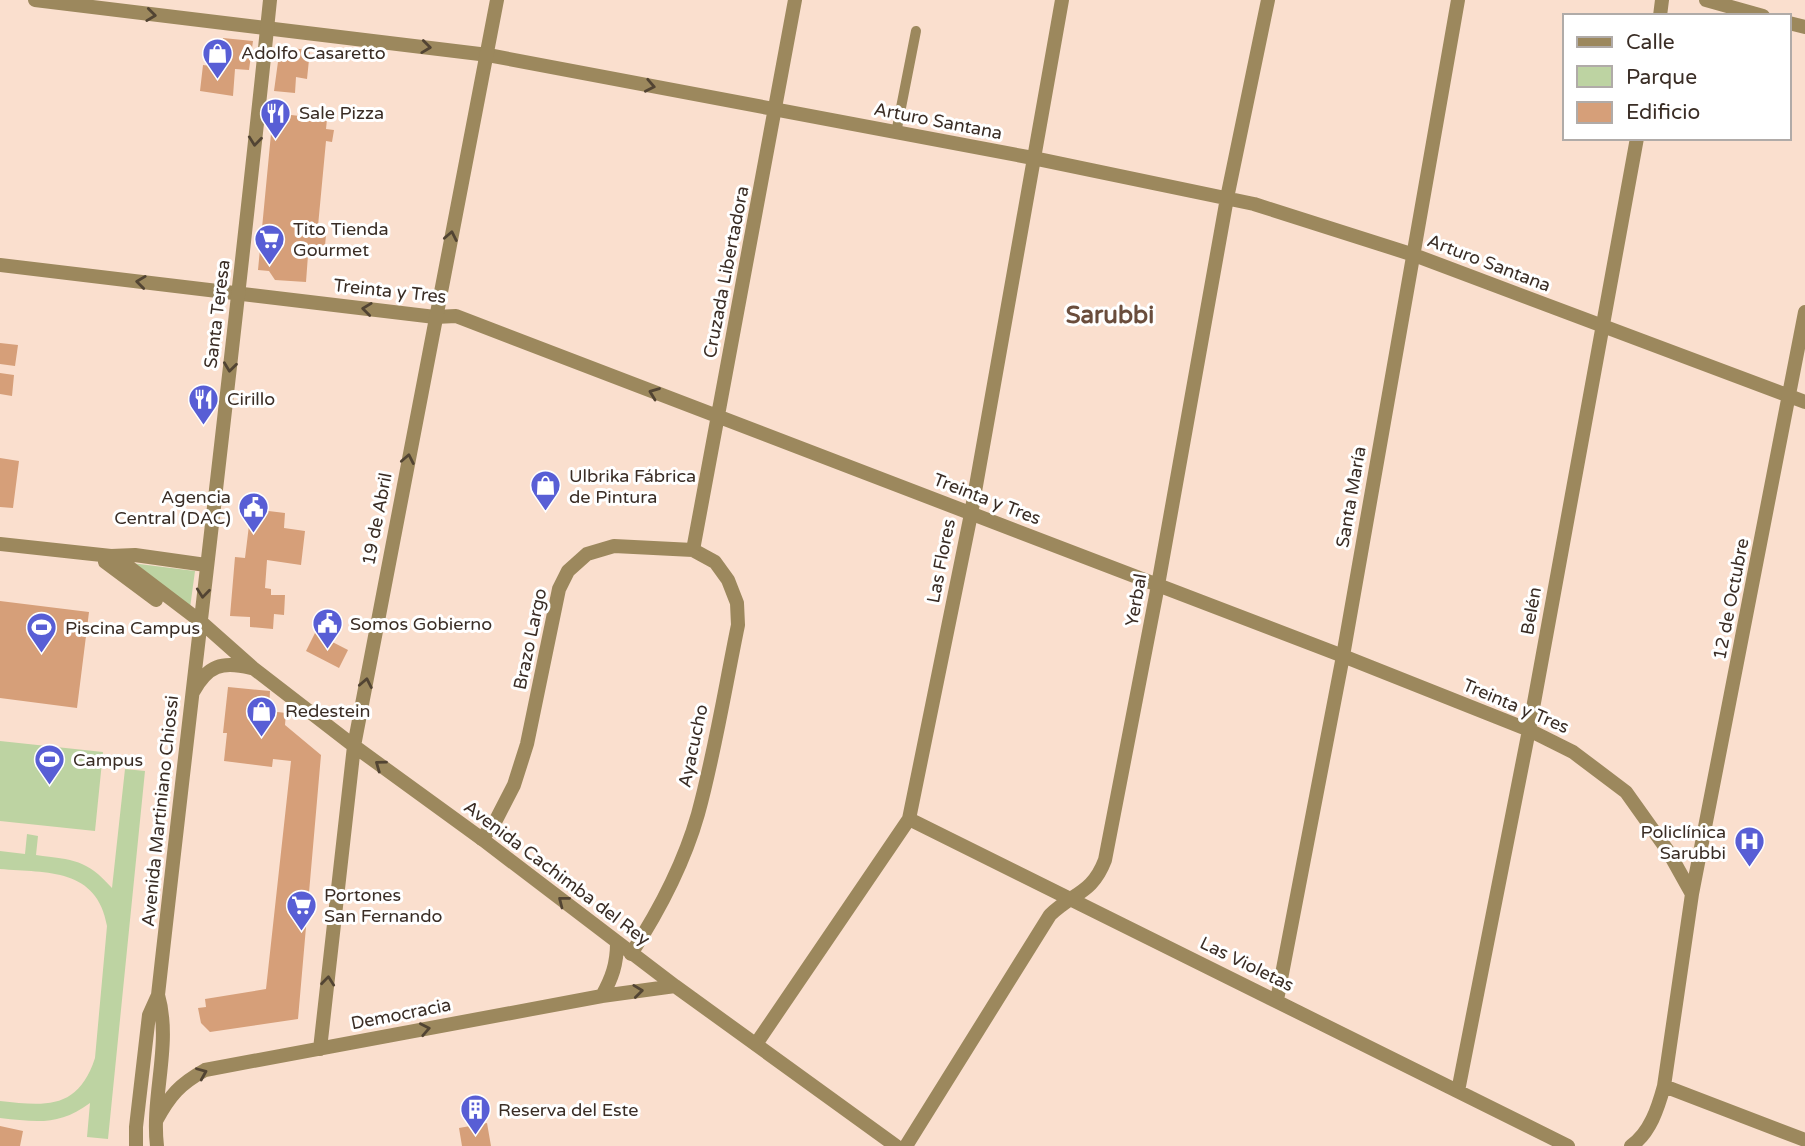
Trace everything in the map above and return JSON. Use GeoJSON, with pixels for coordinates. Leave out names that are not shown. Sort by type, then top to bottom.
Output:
{"type":"FeatureCollection","features":[{"type":"Feature","properties":{"kind":"street","name":"Arturo Santana"},"geometry":{"type":"LineString","coordinates":[[35,0],[488,55],[1032,158],[1254,204],[1414,255],[1805,402]]}},
{"type":"Feature","properties":{"kind":"street","name":"Santa Teresa"},"geometry":{"type":"LineString","coordinates":[[200,626],[270,0]]}},
{"type":"Feature","properties":{"kind":"street","name":"19 de Abril"},"geometry":{"type":"LineString","coordinates":[[320,1049],[354,746],[497,0]]}},
{"type":"Feature","properties":{"kind":"street","name":"Cruzada Libertadora"},"geometry":{"type":"LineString","coordinates":[[693,550],[795,0]]}},
{"type":"Feature","properties":{"kind":"street","name":"Las Flores"},"geometry":{"type":"LineString","coordinates":[[756,1044],[909,819],[971,513],[1062,0]]}},
{"type":"Feature","properties":{"kind":"street","name":"Yerbal"},"geometry":{"type":"LineString","coordinates":[[906,1146],[1050,915],[1098,879],[1105,860],[1158,585],[1227,198],[1268,0]]}},
{"type":"Feature","properties":{"kind":"street","name":"Santa María"},"geometry":{"type":"LineString","coordinates":[[1277,1000],[1343,656],[1458,0]]}},
{"type":"Feature","properties":{"kind":"street"},"geometry":{"type":"LineString","coordinates":[[1706,0],[1756,14]]}},
{"type":"Feature","properties":{"kind":"street","name":"Belén"},"geometry":{"type":"LineString","coordinates":[[1458,1091],[1529,730],[1637,140]]}},
{"type":"Feature","properties":{"kind":"street","name":"Treinta y Tres"},"geometry":{"type":"LineString","coordinates":[[0,265],[435,317],[456,316],[1529,730],[1573,752],[1626,792],[1668,851],[1692,894]]}},
{"type":"Feature","properties":{"kind":"street","name":"12 de Octubre"},"geometry":{"type":"LineString","coordinates":[[1692,894],[1805,312]]}},
{"type":"Feature","properties":{"kind":"street"},"geometry":{"type":"LineString","coordinates":[[0,544],[93,556],[135,555],[206,565]]}},
{"type":"Feature","properties":{"kind":"street","name":"Brazo Largo"},"geometry":{"type":"LineString","coordinates":[[482,839],[496,820],[514,785],[527,744],[559,589],[568,571],[587,554],[614,546],[693,550]]}},
{"type":"Feature","properties":{"kind":"street","name":"Ayacucho"},"geometry":{"type":"LineString","coordinates":[[631,954],[646,932],[681,860],[698,814],[738,625],[737,603],[728,580],[715,562],[693,550]]}},
{"type":"Feature","properties":{"kind":"street"},"geometry":{"type":"LineString","coordinates":[[93,556],[200,626]]}},
{"type":"Feature","properties":{"kind":"street"},"geometry":{"type":"LineString","coordinates":[[111,556],[125,564],[200,626]]}},
{"type":"Feature","properties":{"kind":"street","name":"Avenida Cachimba del Rey"},"geometry":{"type":"LineString","coordinates":[[200,626],[354,746],[482,839],[631,954],[897,1146]]}},
{"type":"Feature","properties":{"kind":"street","name":"Avenida Martiniano Chiossi"},"geometry":{"type":"LineString","coordinates":[[136,1146],[149,1015],[158,995],[200,626]]}},
{"type":"Feature","properties":{"kind":"street"},"geometry":{"type":"LineString","coordinates":[[192,694],[201,679],[213,668],[233,664],[253,668]]}},
{"type":"Feature","properties":{"kind":"street","name":"Las Violetas"},"geometry":{"type":"LineString","coordinates":[[909,819],[1568,1146]]}},
{"type":"Feature","properties":{"kind":"street"},"geometry":{"type":"LineString","coordinates":[[1631,1146],[1647,1128],[1658,1108],[1664,1086],[1692,894]]}},
{"type":"Feature","properties":{"kind":"street"},"geometry":{"type":"LineString","coordinates":[[601,996],[612,978],[617,959],[617,943]]}},
{"type":"Feature","properties":{"kind":"street","name":"Democracia"},"geometry":{"type":"LineString","coordinates":[[156,1121],[169,1097],[185,1081],[205,1070],[601,996],[675,986]]}},
{"type":"Feature","properties":{"kind":"street","name":"Avenida Martiniano Chiossi"},"geometry":{"type":"LineString","coordinates":[[157,1146],[156,1121],[164,1015],[158,995]]}},
{"type":"Feature","properties":{"kind":"street"},"geometry":{"type":"LineString","coordinates":[[1664,1086],[1805,1140]]}},
{"type":"Feature","properties":{"kind":"lane"},"geometry":{"type":"LineString","coordinates":[[896,133],[916,31]]}},
{"type":"Feature","properties":{"kind":"green space"},"geometry":{"type":"Polygon","coordinates":[[[131,563],[195,571],[190,608],[131,563]]]}},
{"type":"Feature","properties":{"kind":"green space","name":"Campus"},"geometry":{"type":"Polygon","coordinates":[[[0,741],[103,752],[95,831],[0,821],[0,741]]]}},
{"type":"Feature","properties":{"kind":"green space"},"geometry":{"type":"Polygon","coordinates":[[[125,769],[145,771],[108,1139],[87,1137],[90,1103],[68,1116],[47,1121],[0,1118],[0,1101],[32,1104],[58,1101],[70,1096],[88,1075],[95,1058],[107,926],[102,907],[93,893],[81,884],[68,877],[36,871],[0,869],[0,851],[25,854],[27,834],[38,836],[36,855],[78,862],[94,871],[112,888],[125,769]]]}},
{"type":"Feature","properties":{"kind":"building"},"geometry":{"type":"Polygon","coordinates":[[[223,38],[253,41],[249,70],[235,69],[233,96],[200,91],[203,65],[220,67],[223,38]]]}},
{"type":"Feature","properties":{"kind":"building"},"geometry":{"type":"Polygon","coordinates":[[[280,47],[310,50],[307,79],[296,77],[295,93],[274,91],[280,47]]]}},
{"type":"Feature","properties":{"kind":"building"},"geometry":{"type":"Polygon","coordinates":[[[273,113],[327,119],[326,129],[334,130],[332,142],[326,141],[318,226],[306,224],[305,233],[326,235],[324,256],[308,255],[306,282],[275,280],[269,271],[258,270],[273,113]]]}},
{"type":"Feature","properties":{"kind":"building"},"geometry":{"type":"Polygon","coordinates":[[[0,343],[18,345],[15,366],[0,364],[0,343]]]}},
{"type":"Feature","properties":{"kind":"building"},"geometry":{"type":"Polygon","coordinates":[[[0,373],[14,375],[12,396],[0,394],[0,373]]]}},
{"type":"Feature","properties":{"kind":"building"},"geometry":{"type":"Polygon","coordinates":[[[0,458],[19,461],[13,508],[0,507],[0,458]]]}},
{"type":"Feature","properties":{"kind":"building"},"geometry":{"type":"Polygon","coordinates":[[[251,509],[285,513],[284,528],[305,531],[301,565],[267,560],[265,588],[271,589],[271,595],[285,595],[284,615],[274,614],[273,629],[250,627],[250,617],[230,616],[235,557],[245,558],[251,509]]]}},
{"type":"Feature","properties":{"kind":"building","name":"Piscina Campus"},"geometry":{"type":"Polygon","coordinates":[[[0,601],[89,612],[77,708],[0,698],[0,601]]]}},
{"type":"Feature","properties":{"kind":"building","name":"Somos Gobierno"},"geometry":{"type":"Polygon","coordinates":[[[315,633],[348,650],[339,668],[306,651],[315,633]]]}},
{"type":"Feature","properties":{"kind":"building"},"geometry":{"type":"Polygon","coordinates":[[[228,687],[270,691],[269,711],[286,713],[285,725],[321,755],[298,1019],[210,1032],[201,1023],[198,1008],[206,1007],[205,999],[266,989],[291,761],[273,759],[272,767],[224,761],[227,733],[223,733],[228,687]]]}},
{"type":"Feature","properties":{"kind":"building","name":"Reserva del Este"},"geometry":{"type":"Polygon","coordinates":[[[487,1123],[491,1146],[462,1146],[459,1128],[487,1123]]]}},
{"type":"Feature","properties":{"kind":"building"},"geometry":{"type":"Polygon","coordinates":[[[0,1126],[23,1131],[20,1146],[0,1146],[0,1126]]]}},
{"type":"Feature","properties":{"kind":"place","name":"Adolfo Casaretto"},"geometry":{"type":"Point","coordinates":[218,80]}},
{"type":"Feature","properties":{"kind":"place","name":"Sale Pizza"},"geometry":{"type":"Point","coordinates":[276,140]}},
{"type":"Feature","properties":{"kind":"place","name":"Tito Tienda Gourmet"},"geometry":{"type":"Point","coordinates":[270,266]}},
{"type":"Feature","properties":{"kind":"place","name":"Cirillo"},"geometry":{"type":"Point","coordinates":[204,426]}},
{"type":"Feature","properties":{"kind":"place","name":"Ulbrika Fábrica de Pintura"},"geometry":{"type":"Point","coordinates":[546,513]}},
{"type":"Feature","properties":{"kind":"place","name":"Agencia Central (DAC)"},"geometry":{"type":"Point","coordinates":[254,534]}},
{"type":"Feature","properties":{"kind":"place","name":"Somos Gobierno"},"geometry":{"type":"Point","coordinates":[327,651]}},
{"type":"Feature","properties":{"kind":"place","name":"Piscina Campus"},"geometry":{"type":"Point","coordinates":[42,655]}},
{"type":"Feature","properties":{"kind":"place","name":"Redestein"},"geometry":{"type":"Point","coordinates":[262,738]}},
{"type":"Feature","properties":{"kind":"place","name":"Campus"},"geometry":{"type":"Point","coordinates":[50,787]}},
{"type":"Feature","properties":{"kind":"place","name":"Policlínica Sarubbi"},"geometry":{"type":"Point","coordinates":[1749,869]}},
{"type":"Feature","properties":{"kind":"place","name":"Portones San Fernando"},"geometry":{"type":"Point","coordinates":[301,932]}},
{"type":"Feature","properties":{"kind":"place","name":"Reserva del Este"},"geometry":{"type":"Point","coordinates":[475,1137]}},
{"type":"Feature","properties":{"kind":"district","name":"Sarubbi"},"geometry":{"type":"Point","coordinates":[1110,315]}}]}
